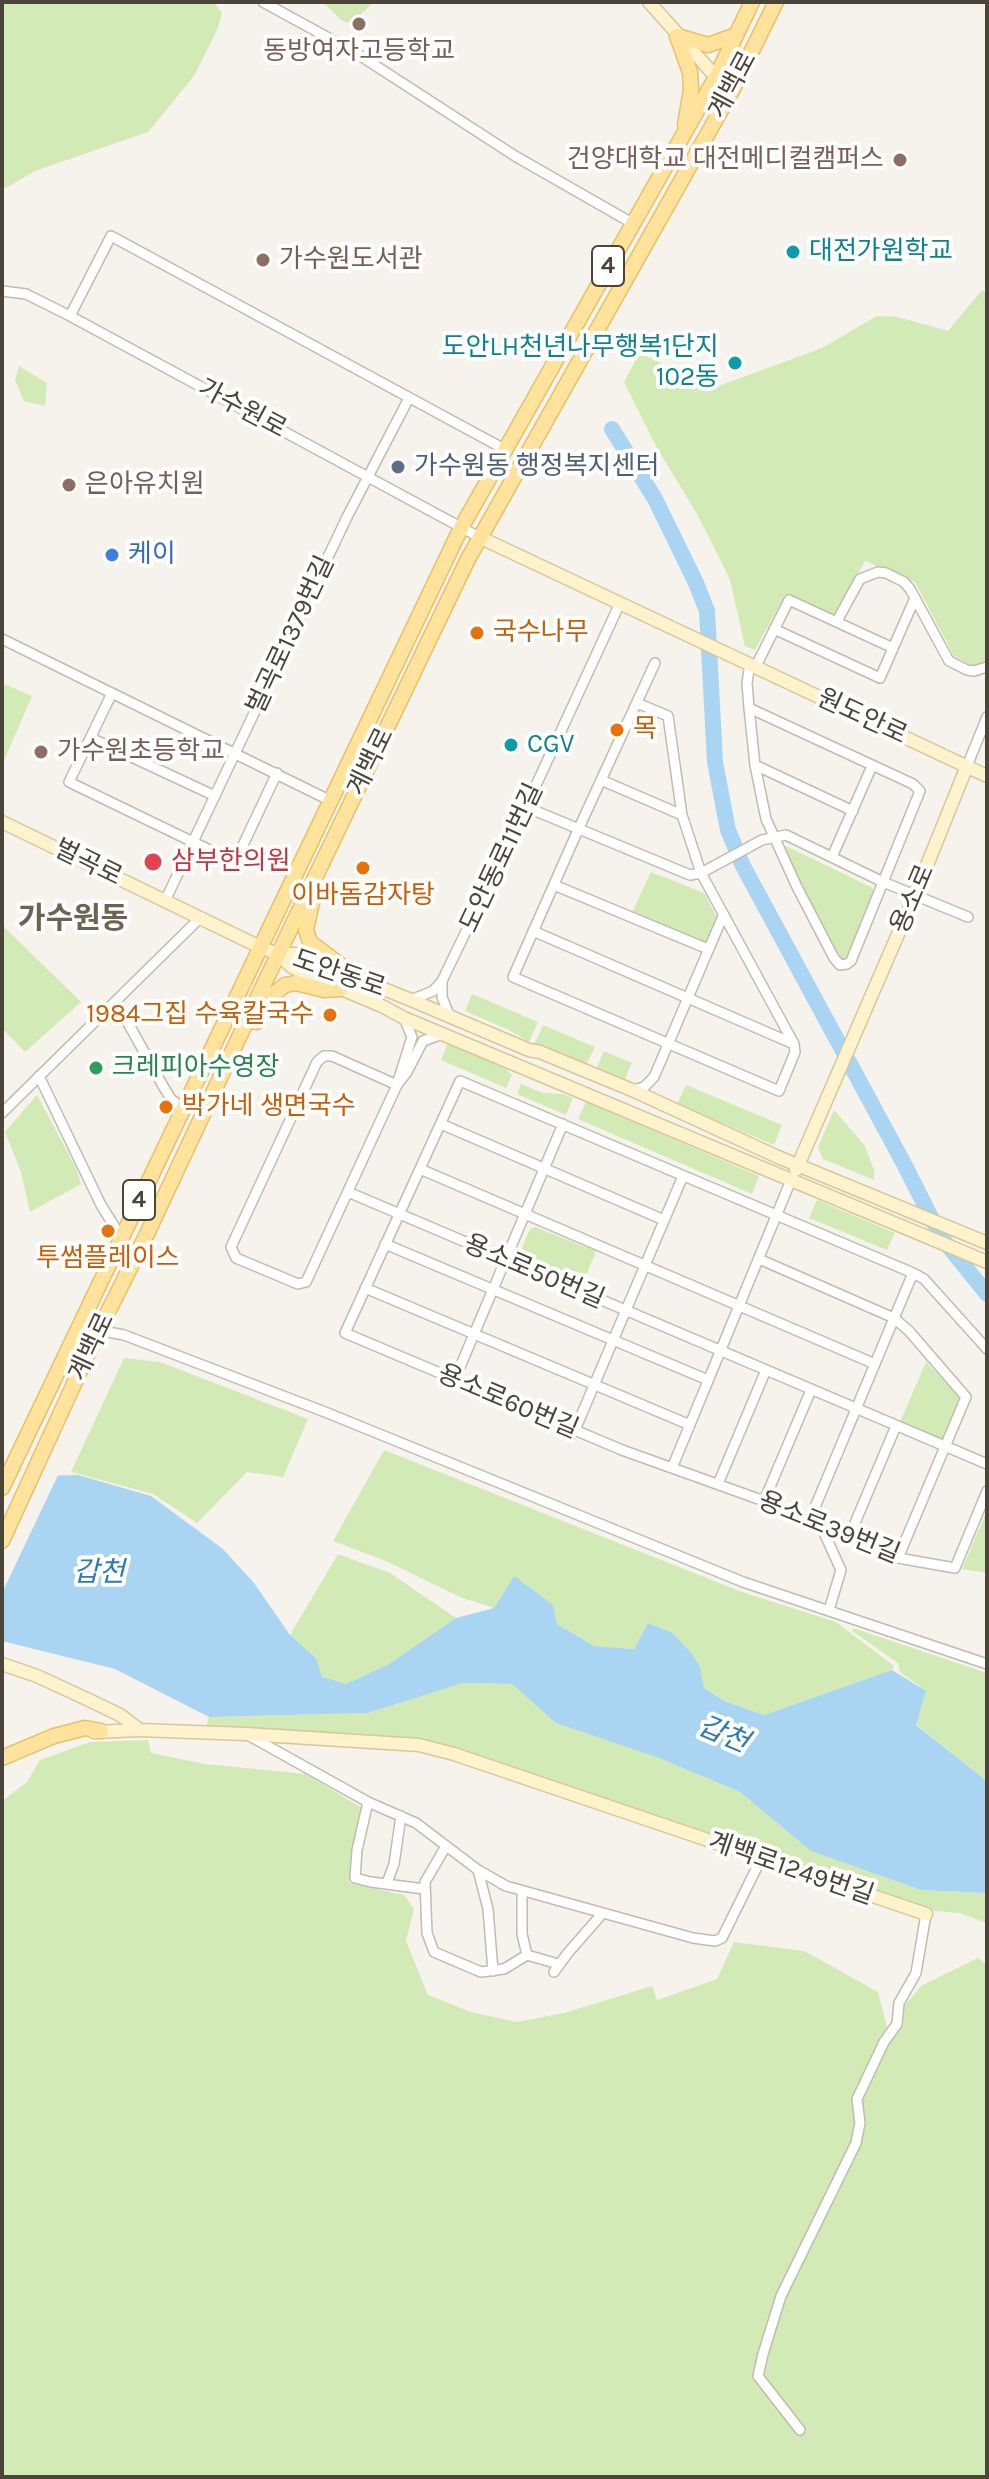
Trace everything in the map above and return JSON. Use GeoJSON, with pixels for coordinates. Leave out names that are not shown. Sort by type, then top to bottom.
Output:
{"type":"FeatureCollection","features":[{"type":"Feature","properties":{"kind":"main road","name":"계백로"},"geometry":{"type":"LineString","coordinates":[[2,1488],[461,528],[716,77],[752,2]]}},
{"type":"Feature","properties":{"kind":"main road","name":"계백로"},"geometry":{"type":"LineString","coordinates":[[2,1541],[98,1330],[479,537],[733,89],[776,2]]}},
{"type":"Feature","properties":{"kind":"main road"},"geometry":{"type":"LineString","coordinates":[[677,36],[708,45],[736,35]]}},
{"type":"Feature","properties":{"kind":"main road"},"geometry":{"type":"LineString","coordinates":[[677,36],[690,72],[691,90],[683,133]]}},
{"type":"Feature","properties":{"kind":"main road"},"geometry":{"type":"LineString","coordinates":[[315,878],[313,903],[307,919],[308,937],[318,950],[362,981]]}},
{"type":"Feature","properties":{"kind":"main road"},"geometry":{"type":"LineString","coordinates":[[236,1047],[256,1023],[269,998],[285,985],[296,983],[324,990],[340,989]]}},
{"type":"Feature","properties":{"kind":"main road"},"geometry":{"type":"LineString","coordinates":[[2,1761],[54,1736],[85,1728],[101,1731]]}},
{"type":"Feature","properties":{"kind":"street"},"geometry":{"type":"LineString","coordinates":[[263,2],[356,53],[515,156],[632,223]]}},
{"type":"Feature","properties":{"kind":"street"},"geometry":{"type":"LineString","coordinates":[[649,2],[716,77],[733,89]]}},
{"type":"Feature","properties":{"kind":"street"},"geometry":{"type":"LineString","coordinates":[[70,316],[111,236],[506,450]]}},
{"type":"Feature","properties":{"kind":"street","name":"가수원로"},"geometry":{"type":"LineString","coordinates":[[2,291],[26,294],[70,316],[479,537]]}},
{"type":"Feature","properties":{"kind":"street","name":"벌곡로1379번길"},"geometry":{"type":"LineString","coordinates":[[165,901],[367,475],[409,398]]}},
{"type":"Feature","properties":{"kind":"street"},"geometry":{"type":"LineString","coordinates":[[479,537],[620,603]]}},
{"type":"Feature","properties":{"kind":"street"},"geometry":{"type":"LineString","coordinates":[[837,621],[860,579],[878,572],[904,582],[949,661],[967,670],[987,667]]}},
{"type":"Feature","properties":{"kind":"street"},"geometry":{"type":"LineString","coordinates":[[774,629],[880,678],[915,598]]}},
{"type":"Feature","properties":{"kind":"street"},"geometry":{"type":"LineString","coordinates":[[749,708],[917,787],[920,796],[851,961],[843,966],[837,962],[766,819],[755,765],[749,708],[747,683],[753,665],[789,600],[893,648]]}},
{"type":"Feature","properties":{"kind":"street","name":"원도안로"},"geometry":{"type":"LineString","coordinates":[[620,603],[987,776]]}},
{"type":"Feature","properties":{"kind":"street","name":"도안동로11번길"},"geometry":{"type":"LineString","coordinates":[[442,981],[620,603]]}},
{"type":"Feature","properties":{"kind":"street"},"geometry":{"type":"LineString","coordinates":[[2,639],[331,801]]}},
{"type":"Feature","properties":{"kind":"street"},"geometry":{"type":"LineString","coordinates":[[637,703],[668,716],[682,815],[701,873],[794,1044],[795,1052],[779,1091],[513,977],[655,663]]}},
{"type":"Feature","properties":{"kind":"street"},"geometry":{"type":"LineString","coordinates":[[112,693],[69,782],[235,862],[277,773]]}},
{"type":"Feature","properties":{"kind":"street"},"geometry":{"type":"LineString","coordinates":[[967,766],[987,717]]}},
{"type":"Feature","properties":{"kind":"street"},"geometry":{"type":"LineString","coordinates":[[91,738],[215,796]]}},
{"type":"Feature","properties":{"kind":"street"},"geometry":{"type":"LineString","coordinates":[[755,765],[853,811]]}},
{"type":"Feature","properties":{"kind":"street"},"geometry":{"type":"LineString","coordinates":[[832,857],[872,766]]}},
{"type":"Feature","properties":{"kind":"street","name":"용소로"},"geometry":{"type":"LineString","coordinates":[[798,1164],[915,895],[967,766]]}},
{"type":"Feature","properties":{"kind":"street"},"geometry":{"type":"LineString","coordinates":[[601,780],[682,815]]}},
{"type":"Feature","properties":{"kind":"street"},"geometry":{"type":"LineString","coordinates":[[526,807],[690,875],[701,873],[762,840],[786,835],[883,882],[968,917]]}},
{"type":"Feature","properties":{"kind":"street","name":"벌곡로"},"geometry":{"type":"LineString","coordinates":[[2,822],[278,954]]}},
{"type":"Feature","properties":{"kind":"street"},"geometry":{"type":"LineString","coordinates":[[554,885],[708,949]]}},
{"type":"Feature","properties":{"kind":"street"},"geometry":{"type":"LineString","coordinates":[[632,1090],[644,1087],[654,1077],[723,916]]}},
{"type":"Feature","properties":{"kind":"street"},"geometry":{"type":"LineString","coordinates":[[2,1113],[200,918]]}},
{"type":"Feature","properties":{"kind":"street"},"geometry":{"type":"LineString","coordinates":[[533,931],[794,1044]]}},
{"type":"Feature","properties":{"kind":"street","name":"도안동로"},"geometry":{"type":"LineString","coordinates":[[278,954],[298,954],[540,1052],[981,1240]]}},
{"type":"Feature","properties":{"kind":"street","name":"도안동로"},"geometry":{"type":"LineString","coordinates":[[278,954],[301,972],[404,1018],[987,1262]]}},
{"type":"Feature","properties":{"kind":"street"},"geometry":{"type":"LineString","coordinates":[[411,1000],[433,991],[442,981]]}},
{"type":"Feature","properties":{"kind":"street"},"geometry":{"type":"LineString","coordinates":[[442,981],[442,997],[449,1015]]}},
{"type":"Feature","properties":{"kind":"street"},"geometry":{"type":"LineString","coordinates":[[110,1008],[128,1023],[171,1099],[183,1108]]}},
{"type":"Feature","properties":{"kind":"street"},"geometry":{"type":"LineString","coordinates":[[397,1085],[412,1037],[404,1018]]}},
{"type":"Feature","properties":{"kind":"street"},"geometry":{"type":"LineString","coordinates":[[397,1085],[332,1056],[324,1056],[317,1062],[231,1247],[236,1258],[298,1284],[306,1282],[397,1085],[423,1041],[442,1033]]}},
{"type":"Feature","properties":{"kind":"street"},"geometry":{"type":"LineString","coordinates":[[39,1076],[96,1195],[121,1237]]}},
{"type":"Feature","properties":{"kind":"street"},"geometry":{"type":"LineString","coordinates":[[654,1077],[656,1092],[664,1105]]}},
{"type":"Feature","properties":{"kind":"street"},"geometry":{"type":"LineString","coordinates":[[690,1425],[365,1288],[460,1081],[913,1273],[924,1279],[987,1349]]}},
{"type":"Feature","properties":{"kind":"street"},"geometry":{"type":"LineString","coordinates":[[441,1124],[664,1220]]}},
{"type":"Feature","properties":{"kind":"street"},"geometry":{"type":"LineString","coordinates":[[455,1379],[563,1124]]}},
{"type":"Feature","properties":{"kind":"street"},"geometry":{"type":"LineString","coordinates":[[672,1468],[798,1164]]}},
{"type":"Feature","properties":{"kind":"street"},"geometry":{"type":"LineString","coordinates":[[420,1169],[875,1364]]}},
{"type":"Feature","properties":{"kind":"street"},"geometry":{"type":"LineString","coordinates":[[575,1430],[683,1176]]}},
{"type":"Feature","properties":{"kind":"street","name":"용소로50번길"},"geometry":{"type":"LineString","coordinates":[[348,1192],[987,1464]]}},
{"type":"Feature","properties":{"kind":"street"},"geometry":{"type":"LineString","coordinates":[[385,1244],[708,1380]]}},
{"type":"Feature","properties":{"kind":"street"},"geometry":{"type":"LineString","coordinates":[[759,1259],[894,1318],[966,1397],[898,1558]]}},
{"type":"Feature","properties":{"kind":"street"},"geometry":{"type":"LineString","coordinates":[[829,1610],[841,1570],[815,1521],[856,1409],[913,1273]]}},
{"type":"Feature","properties":{"kind":"street","name":"용소로60번길"},"geometry":{"type":"LineString","coordinates":[[365,1288],[345,1333],[622,1450],[672,1468]]}},
{"type":"Feature","properties":{"kind":"street"},"geometry":{"type":"LineString","coordinates":[[98,1330],[124,1335],[325,1412],[743,1582],[987,1664]]}},
{"type":"Feature","properties":{"kind":"street"},"geometry":{"type":"LineString","coordinates":[[718,1484],[766,1370]]}},
{"type":"Feature","properties":{"kind":"street"},"geometry":{"type":"LineString","coordinates":[[764,1501],[811,1390]]}},
{"type":"Feature","properties":{"kind":"street"},"geometry":{"type":"LineString","coordinates":[[849,1537],[896,1426]]}},
{"type":"Feature","properties":{"kind":"street","name":"용소로39번길"},"geometry":{"type":"LineString","coordinates":[[672,1468],[815,1521],[898,1558],[955,1568],[987,1491]]}},
{"type":"Feature","properties":{"kind":"street"},"geometry":{"type":"LineString","coordinates":[[2,1664],[91,1701],[120,1715],[140,1730]]}},
{"type":"Feature","properties":{"kind":"street","name":"계백로1249번길"},"geometry":{"type":"LineString","coordinates":[[101,1731],[246,1734],[419,1745],[454,1754],[926,1914],[916,1973],[899,2003],[897,2024],[884,2042],[857,2099],[860,2123],[856,2143],[793,2269],[763,2354],[758,2376],[800,2430]]}},
{"type":"Feature","properties":{"kind":"street"},"geometry":{"type":"LineString","coordinates":[[246,1734],[431,1833],[478,1870],[506,1886],[693,1938],[715,1941],[722,1938],[761,1859]]}},
{"type":"Feature","properties":{"kind":"street"},"geometry":{"type":"LineString","coordinates":[[368,1802],[357,1850],[355,1878],[424,1889]]}},
{"type":"Feature","properties":{"kind":"street"},"geometry":{"type":"LineString","coordinates":[[387,1883],[394,1864],[401,1816]]}},
{"type":"Feature","properties":{"kind":"street"},"geometry":{"type":"LineString","coordinates":[[446,1846],[424,1889],[427,1933],[434,1952],[481,1972],[504,1969],[527,1955]]}},
{"type":"Feature","properties":{"kind":"street"},"geometry":{"type":"LineString","coordinates":[[478,1870],[488,1909],[493,1971]]}},
{"type":"Feature","properties":{"kind":"street"},"geometry":{"type":"LineString","coordinates":[[522,1891],[522,1934],[527,1955]]}},
{"type":"Feature","properties":{"kind":"street"},"geometry":{"type":"LineString","coordinates":[[527,1955],[556,1968],[602,1914]]}},
{"type":"Feature","properties":{"kind":"green space"},"geometry":{"type":"Polygon","coordinates":[[[2,2],[214,2],[222,13],[218,28],[194,76],[148,132],[35,171],[2,190],[2,2]]]}},
{"type":"Feature","properties":{"kind":"green space"},"geometry":{"type":"Polygon","coordinates":[[[323,2],[374,2],[354,21],[347,23],[323,2]]]}},
{"type":"Feature","properties":{"kind":"green space"},"geometry":{"type":"Polygon","coordinates":[[[982,290],[987,294],[987,662],[973,666],[954,656],[915,582],[865,561],[837,614],[832,615],[785,595],[755,650],[745,646],[730,580],[624,382],[640,353],[713,388],[822,348],[877,316],[898,317],[948,331],[982,290]]]}},
{"type":"Feature","properties":{"kind":"green space"},"geometry":{"type":"Polygon","coordinates":[[[19,366],[47,383],[45,406],[24,401],[15,380],[19,366]]]}},
{"type":"Feature","properties":{"kind":"green space"},"geometry":{"type":"Polygon","coordinates":[[[2,683],[32,696],[2,765],[2,683]]]}},
{"type":"Feature","properties":{"kind":"green space"},"geometry":{"type":"Polygon","coordinates":[[[786,846],[873,888],[874,894],[845,959],[841,959],[783,848],[786,846]]]}},
{"type":"Feature","properties":{"kind":"green space"},"geometry":{"type":"Polygon","coordinates":[[[651,872],[704,893],[717,918],[707,945],[631,915],[651,872]]]}},
{"type":"Feature","properties":{"kind":"green space"},"geometry":{"type":"Polygon","coordinates":[[[2,925],[81,1002],[25,1052],[2,1028],[2,925]]]}},
{"type":"Feature","properties":{"kind":"green space"},"geometry":{"type":"Polygon","coordinates":[[[472,994],[538,1022],[529,1042],[465,1011],[472,994]]]}},
{"type":"Feature","properties":{"kind":"green space"},"geometry":{"type":"Polygon","coordinates":[[[543,1025],[595,1047],[587,1063],[534,1045],[543,1025]]]}},
{"type":"Feature","properties":{"kind":"green space"},"geometry":{"type":"Polygon","coordinates":[[[448,1043],[505,1068],[512,1075],[506,1088],[441,1060],[448,1043]]]}},
{"type":"Feature","properties":{"kind":"green space"},"geometry":{"type":"Polygon","coordinates":[[[604,1051],[632,1063],[624,1081],[597,1067],[604,1051]]]}},
{"type":"Feature","properties":{"kind":"green space"},"geometry":{"type":"Polygon","coordinates":[[[521,1084],[543,1093],[573,1098],[566,1115],[517,1094],[521,1084]]]}},
{"type":"Feature","properties":{"kind":"green space"},"geometry":{"type":"Polygon","coordinates":[[[686,1085],[782,1125],[774,1145],[677,1104],[686,1085]]]}},
{"type":"Feature","properties":{"kind":"green space"},"geometry":{"type":"Polygon","coordinates":[[[37,1095],[76,1168],[81,1184],[30,1212],[21,1172],[5,1132],[37,1095]]]}},
{"type":"Feature","properties":{"kind":"green space"},"geometry":{"type":"Polygon","coordinates":[[[586,1102],[759,1176],[752,1194],[578,1119],[586,1102]]]}},
{"type":"Feature","properties":{"kind":"green space"},"geometry":{"type":"Polygon","coordinates":[[[834,1110],[865,1146],[874,1170],[874,1180],[823,1159],[818,1147],[834,1110]]]}},
{"type":"Feature","properties":{"kind":"green space"},"geometry":{"type":"Polygon","coordinates":[[[817,1200],[895,1233],[887,1250],[809,1218],[817,1200]]]}},
{"type":"Feature","properties":{"kind":"green space"},"geometry":{"type":"Polygon","coordinates":[[[535,1227],[596,1251],[581,1288],[519,1263],[518,1257],[530,1229],[535,1227]]]}},
{"type":"Feature","properties":{"kind":"green space"},"geometry":{"type":"Polygon","coordinates":[[[124,1358],[160,1362],[308,1419],[283,1477],[247,1472],[197,1523],[153,1494],[71,1472],[124,1358]]]}},
{"type":"Feature","properties":{"kind":"green space"},"geometry":{"type":"Polygon","coordinates":[[[926,1362],[961,1399],[942,1440],[900,1422],[926,1362]]]}},
{"type":"Feature","properties":{"kind":"green space"},"geometry":{"type":"Polygon","coordinates":[[[384,1450],[742,1592],[836,1622],[894,1666],[892,1670],[764,1715],[724,1701],[704,1688],[700,1667],[692,1654],[673,1633],[648,1623],[634,1649],[594,1646],[557,1624],[514,1576],[494,1608],[460,1597],[386,1561],[333,1541],[384,1450]]]}},
{"type":"Feature","properties":{"kind":"green space"},"geometry":{"type":"Polygon","coordinates":[[[987,1511],[987,1573],[962,1569],[987,1511]]]}},
{"type":"Feature","properties":{"kind":"green space"},"geometry":{"type":"Polygon","coordinates":[[[338,1554],[390,1573],[456,1618],[389,1664],[346,1684],[322,1678],[316,1658],[290,1635],[338,1554]]]}},
{"type":"Feature","properties":{"kind":"green space"},"geometry":{"type":"Polygon","coordinates":[[[853,1628],[987,1673],[987,1781],[916,1724],[926,1691],[900,1672],[898,1663],[852,1631],[853,1628]]]}},
{"type":"Feature","properties":{"kind":"green space"},"geometry":{"type":"Polygon","coordinates":[[[463,1683],[512,1684],[557,1723],[659,1758],[740,1792],[811,1851],[921,1890],[987,1893],[987,1923],[960,1913],[924,1910],[423,1738],[206,1727],[209,1717],[368,1713],[463,1683]]]}},
{"type":"Feature","properties":{"kind":"green space"},"geometry":{"type":"Polygon","coordinates":[[[148,1740],[151,1753],[205,1764],[306,1774],[362,1808],[349,1883],[404,1895],[414,1909],[406,1941],[428,1995],[471,2012],[517,2022],[564,2013],[652,1986],[657,2000],[717,1979],[734,1942],[804,1951],[878,1992],[887,2027],[921,1986],[978,1958],[987,1965],[987,2477],[2,2477],[2,1801],[27,1782],[40,1760],[90,1742],[148,1740]]]}},
{"type":"Feature","properties":{"kind":"water","name":"갑천"},"geometry":{"type":"Polygon","coordinates":[[[78,1475],[151,1496],[223,1549],[254,1583],[290,1635],[316,1658],[322,1677],[346,1684],[389,1664],[456,1618],[494,1608],[514,1576],[553,1605],[557,1624],[594,1646],[634,1649],[648,1623],[673,1633],[700,1667],[704,1688],[724,1701],[764,1715],[892,1670],[926,1691],[916,1725],[987,1781],[987,1893],[921,1890],[811,1851],[740,1792],[659,1758],[556,1723],[512,1684],[463,1683],[368,1713],[209,1717],[115,1669],[2,1641],[2,1477],[78,1475]]]}},
{"type":"Feature","properties":{"kind":"pier"},"geometry":{"type":"Polygon","coordinates":[[[60,1471],[2,1593],[2,1473],[60,1471]]]}},
{"type":"Feature","properties":{"kind":"waterway"},"geometry":{"type":"LineString","coordinates":[[612,429],[655,499],[707,611],[715,762],[728,830],[743,866],[941,1237],[987,1294]]}},
{"type":"Feature","properties":{"kind":"place","name":"동방여자고등학교"},"geometry":{"type":"Point","coordinates":[359,24]}},
{"type":"Feature","properties":{"kind":"place","name":"건양대학교 대전메디컬캠퍼스"},"geometry":{"type":"Point","coordinates":[900,160]}},
{"type":"Feature","properties":{"kind":"place","name":"대전가원학교"},"geometry":{"type":"Point","coordinates":[793,252]}},
{"type":"Feature","properties":{"kind":"place","name":"가수원도서관"},"geometry":{"type":"Point","coordinates":[263,260]}},
{"type":"Feature","properties":{"kind":"place","name":"도안LH천년나무행복1단지 102동"},"geometry":{"type":"Point","coordinates":[735,363]}},
{"type":"Feature","properties":{"kind":"place","name":"가수원동 행정복지센터"},"geometry":{"type":"Point","coordinates":[398,467]}},
{"type":"Feature","properties":{"kind":"place","name":"은아유치원"},"geometry":{"type":"Point","coordinates":[69,485]}},
{"type":"Feature","properties":{"kind":"place","name":"케이"},"geometry":{"type":"Point","coordinates":[112,555]}},
{"type":"Feature","properties":{"kind":"place","name":"국수나무"},"geometry":{"type":"Point","coordinates":[477,633]}},
{"type":"Feature","properties":{"kind":"place","name":"목"},"geometry":{"type":"Point","coordinates":[617,730]}},
{"type":"Feature","properties":{"kind":"place","name":"CGV"},"geometry":{"type":"Point","coordinates":[511,745]}},
{"type":"Feature","properties":{"kind":"place","name":"가수원초등학교"},"geometry":{"type":"Point","coordinates":[41,752]}},
{"type":"Feature","properties":{"kind":"place","name":"삼부한의원"},"geometry":{"type":"Point","coordinates":[153,862]}},
{"type":"Feature","properties":{"kind":"place","name":"이바돔감자탕"},"geometry":{"type":"Point","coordinates":[363,868]}},
{"type":"Feature","properties":{"kind":"place","name":"1984그집 수육칼국수"},"geometry":{"type":"Point","coordinates":[330,1015]}},
{"type":"Feature","properties":{"kind":"place","name":"크레피아수영장"},"geometry":{"type":"Point","coordinates":[96,1068]}},
{"type":"Feature","properties":{"kind":"place","name":"박가네 생면국수"},"geometry":{"type":"Point","coordinates":[166,1107]}},
{"type":"Feature","properties":{"kind":"place","name":"투썸플레이스"},"geometry":{"type":"Point","coordinates":[108,1231]}},
{"type":"Feature","properties":{"kind":"district","name":"가수원동"},"geometry":{"type":"Point","coordinates":[73,919]}}]}
